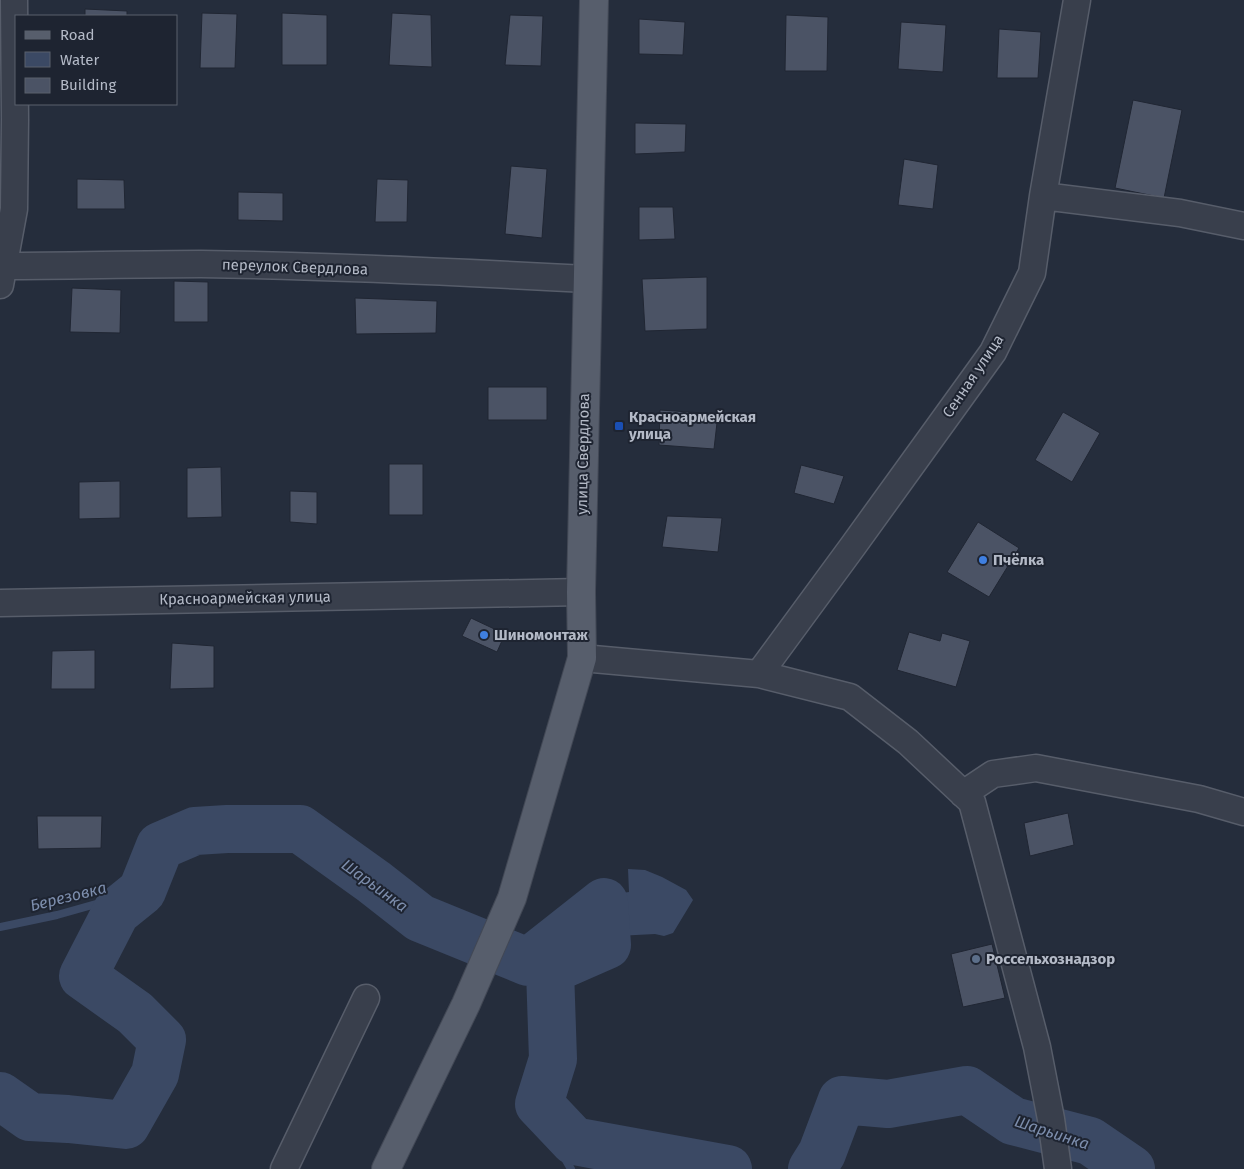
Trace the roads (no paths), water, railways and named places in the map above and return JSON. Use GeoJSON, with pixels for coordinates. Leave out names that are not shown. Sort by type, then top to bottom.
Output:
{"type":"FeatureCollection","features":[{"type":"Feature","properties":{"kind":"main road","name":"улица Свердлова"},"geometry":{"type":"LineString","coordinates":[[386,1169],[466,1004],[512,898],[582,658],[580,592],[594,0]]}},
{"type":"Feature","properties":{"kind":"street"},"geometry":{"type":"LineString","coordinates":[[2,275],[14,210],[14,0]]}},
{"type":"Feature","properties":{"kind":"street","name":"Сенная улица"},"geometry":{"type":"LineString","coordinates":[[759,674],[993,352],[1032,273],[1043,196],[1077,0]]}},
{"type":"Feature","properties":{"kind":"street"},"geometry":{"type":"LineString","coordinates":[[1043,196],[1180,214],[1244,226]]}},
{"type":"Feature","properties":{"kind":"street","name":"переулок Свердлова"},"geometry":{"type":"LineString","coordinates":[[2,275],[198,264],[458,272],[587,279]]}},
{"type":"Feature","properties":{"kind":"street","name":"Красноармейская улица"},"geometry":{"type":"LineString","coordinates":[[0,603],[580,592]]}},
{"type":"Feature","properties":{"kind":"street"},"geometry":{"type":"LineString","coordinates":[[582,658],[759,674],[850,697],[908,742],[972,802],[1037,1047],[1057,1162]]}},
{"type":"Feature","properties":{"kind":"street"},"geometry":{"type":"LineString","coordinates":[[963,794],[993,774],[1036,768],[1199,799],[1244,812]]}},
{"type":"Feature","properties":{"kind":"street"},"geometry":{"type":"LineString","coordinates":[[284,1169],[366,998]]}},
{"type":"Feature","properties":{"kind":"water"},"geometry":{"type":"Polygon","coordinates":[[[628,869],[645,870],[686,890],[693,900],[673,933],[664,936],[655,934],[617,936],[599,933],[596,916],[608,895],[629,892],[628,869]]]}},
{"type":"Feature","properties":{"kind":"waterway","name":"Шарьинка"},"geometry":{"type":"LineString","coordinates":[[0,1096],[30,1117],[126,1125],[155,1074],[162,1040],[135,1013],[83,976],[116,912],[142,891],[160,846],[195,831],[300,829],[374,882],[420,918],[528,962],[604,902],[607,945],[550,970],[553,1059],[539,1104],[574,1141],[728,1169]]}},
{"type":"Feature","properties":{"kind":"waterway","name":"Березовка"},"geometry":{"type":"LineString","coordinates":[[0,927],[57,915],[142,891]]}},
{"type":"Feature","properties":{"kind":"waterway","name":"Шарьинка"},"geometry":{"type":"LineString","coordinates":[[812,1169],[822,1153],[842,1100],[888,1104],[967,1090],[1013,1121],[1090,1141],[1131,1169]]}},
{"type":"Feature","properties":{"kind":"waterway"},"geometry":{"type":"LineString","coordinates":[[539,1104],[545,1124],[571,1169]]}},
{"type":"Feature","properties":{"kind":"waterway"},"geometry":{"type":"LineString","coordinates":[[822,1153],[832,1169]]}},
{"type":"Feature","properties":{"kind":"place","name":"Красноармейская улица"},"geometry":{"type":"Point","coordinates":[619,426]}},
{"type":"Feature","properties":{"kind":"place","name":"Пчёлка"},"geometry":{"type":"Point","coordinates":[983,560]}},
{"type":"Feature","properties":{"kind":"place","name":"Шиномонтаж"},"geometry":{"type":"Point","coordinates":[484,635]}},
{"type":"Feature","properties":{"kind":"place","name":"Россельхознадзор"},"geometry":{"type":"Point","coordinates":[976,959]}}]}
